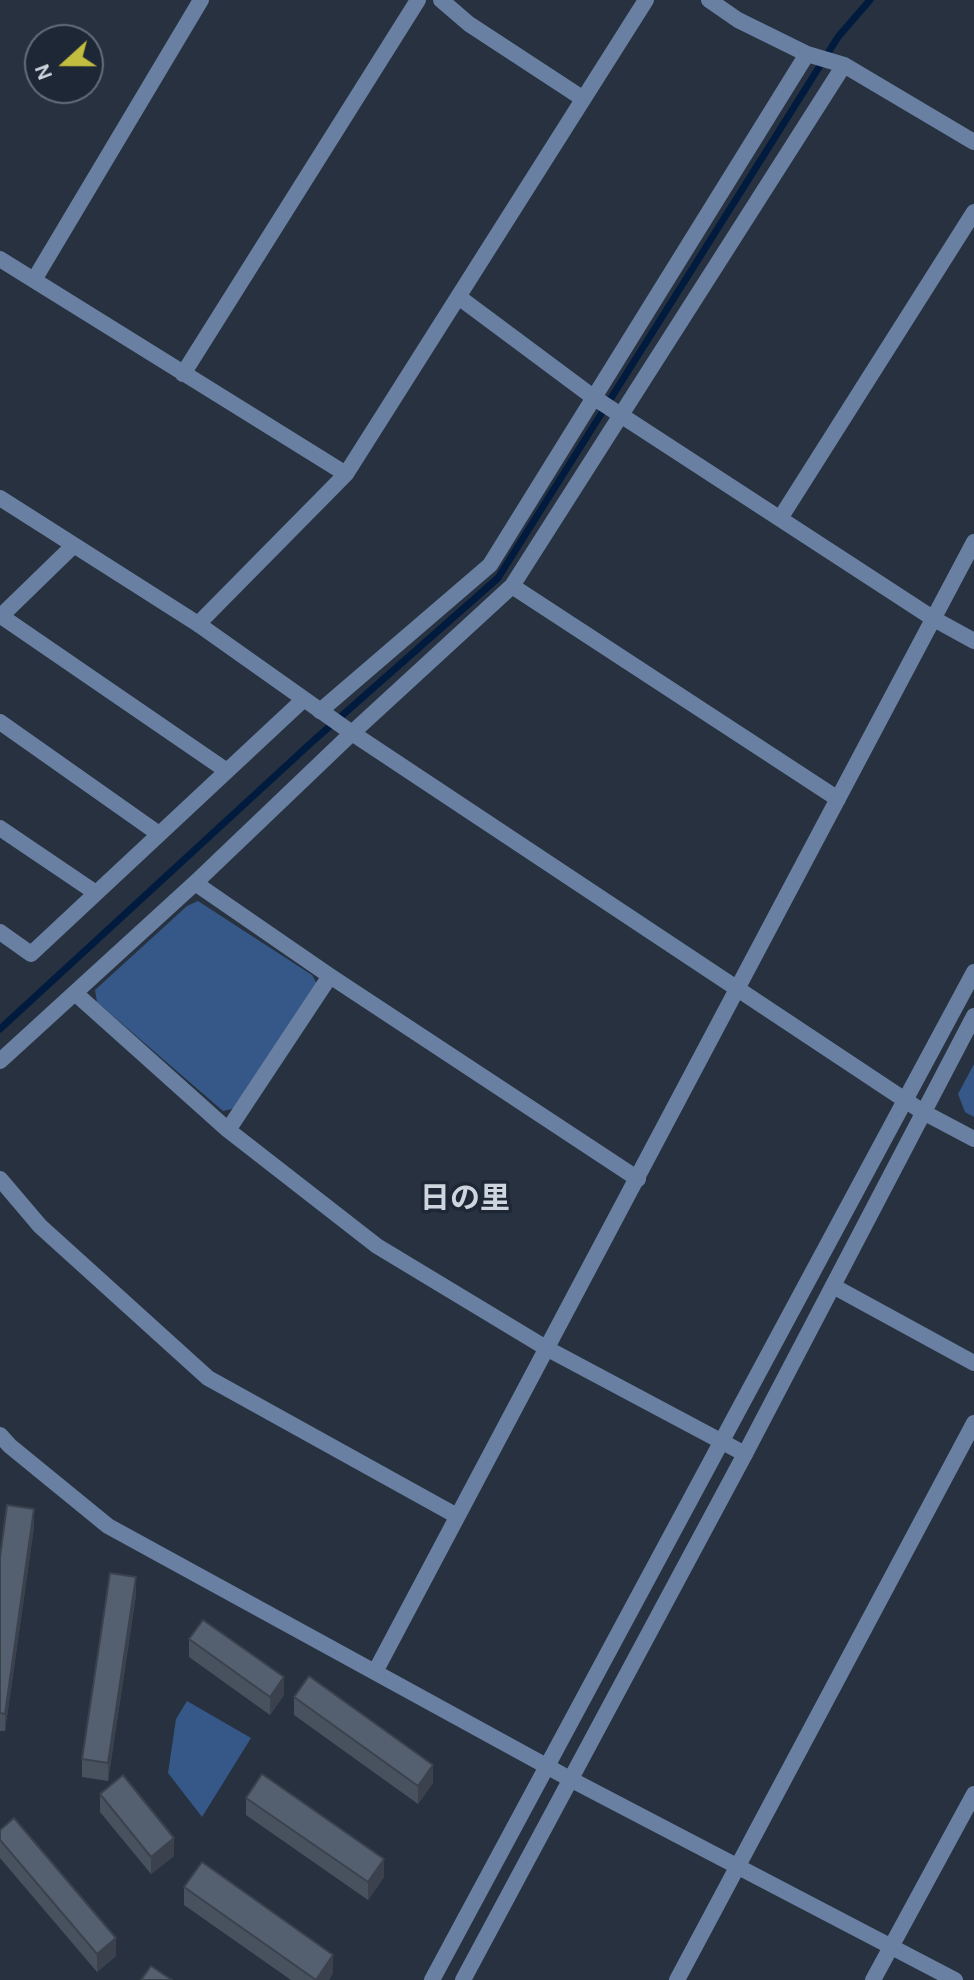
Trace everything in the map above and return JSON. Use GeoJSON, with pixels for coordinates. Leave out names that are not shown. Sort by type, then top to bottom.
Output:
{"type":"FeatureCollection","features":[{"type":"Feature","properties":{"kind":"street"},"geometry":{"type":"LineString","coordinates":[[34,280],[201,0]]}},
{"type":"Feature","properties":{"kind":"street"},"geometry":{"type":"LineString","coordinates":[[183,374],[418,0]]}},
{"type":"Feature","properties":{"kind":"street"},"geometry":{"type":"LineString","coordinates":[[441,0],[469,24],[582,98]]}},
{"type":"Feature","properties":{"kind":"street"},"geometry":{"type":"LineString","coordinates":[[198,624],[346,474],[646,0]]}},
{"type":"Feature","properties":{"kind":"street"},"geometry":{"type":"LineString","coordinates":[[709,0],[738,20],[807,54],[844,65],[974,142]]}},
{"type":"Feature","properties":{"kind":"street"},"geometry":{"type":"LineString","coordinates":[[320,711],[490,565],[807,54]]}},
{"type":"Feature","properties":{"kind":"street"},"geometry":{"type":"LineString","coordinates":[[0,1061],[512,586],[844,65]]}},
{"type":"Feature","properties":{"kind":"street"},"geometry":{"type":"LineString","coordinates":[[781,517],[974,212]]}},
{"type":"Feature","properties":{"kind":"street"},"geometry":{"type":"LineString","coordinates":[[0,259],[346,474]]}},
{"type":"Feature","properties":{"kind":"street"},"geometry":{"type":"LineString","coordinates":[[460,298],[593,397],[934,619],[974,641]]}},
{"type":"Feature","properties":{"kind":"street"},"geometry":{"type":"LineString","coordinates":[[0,498],[198,624],[352,733],[923,1112],[974,1139]]}},
{"type":"Feature","properties":{"kind":"street"},"geometry":{"type":"LineString","coordinates":[[375,1672],[974,542]]}},
{"type":"Feature","properties":{"kind":"street"},"geometry":{"type":"LineString","coordinates":[[73,546],[0,616],[227,771]]}},
{"type":"Feature","properties":{"kind":"street"},"geometry":{"type":"LineString","coordinates":[[512,586],[838,799]]}},
{"type":"Feature","properties":{"kind":"street"},"geometry":{"type":"LineString","coordinates":[[0,932],[31,954],[303,700]]}},
{"type":"Feature","properties":{"kind":"street"},"geometry":{"type":"LineString","coordinates":[[0,722],[159,834]]}},
{"type":"Feature","properties":{"kind":"street"},"geometry":{"type":"LineString","coordinates":[[0,828],[96,893]]}},
{"type":"Feature","properties":{"kind":"street"},"geometry":{"type":"LineString","coordinates":[[195,883],[638,1179]]}},
{"type":"Feature","properties":{"kind":"street"},"geometry":{"type":"LineString","coordinates":[[432,1980],[974,972]]}},
{"type":"Feature","properties":{"kind":"street"},"geometry":{"type":"LineString","coordinates":[[228,1130],[330,976]]}},
{"type":"Feature","properties":{"kind":"street"},"geometry":{"type":"LineString","coordinates":[[75,993],[228,1130],[377,1246],[546,1348],[745,1454]]}},
{"type":"Feature","properties":{"kind":"street"},"geometry":{"type":"LineString","coordinates":[[463,1980],[745,1454],[974,1016]]}},
{"type":"Feature","properties":{"kind":"street"},"geometry":{"type":"LineString","coordinates":[[0,1179],[40,1226],[208,1378],[457,1516]]}},
{"type":"Feature","properties":{"kind":"street"},"geometry":{"type":"LineString","coordinates":[[833,1286],[974,1363]]}},
{"type":"Feature","properties":{"kind":"street"},"geometry":{"type":"LineString","coordinates":[[677,1980],[974,1423]]}},
{"type":"Feature","properties":{"kind":"street"},"geometry":{"type":"LineString","coordinates":[[0,1435],[108,1526],[570,1779],[955,1980]]}},
{"type":"Feature","properties":{"kind":"street"},"geometry":{"type":"LineString","coordinates":[[873,1980],[974,1794]]}},
{"type":"Feature","properties":{"kind":"shaded area"},"geometry":{"type":"Polygon","coordinates":[[[198,901],[312,975],[317,984],[236,1108],[223,1111],[97,1002],[95,990],[187,906],[198,901]]]}},
{"type":"Feature","properties":{"kind":"shaded area"},"geometry":{"type":"Polygon","coordinates":[[[974,1064],[974,1117],[965,1112],[958,1094],[974,1064]]]}},
{"type":"Feature","properties":{"kind":"shaded area"},"geometry":{"type":"Polygon","coordinates":[[[187,1701],[251,1738],[202,1817],[168,1773],[176,1719],[187,1701]]]}},
{"type":"Feature","properties":{"kind":"building"},"geometry":{"type":"Polygon","coordinates":[[[7,1505],[34,1509],[5,1714],[0,1713],[0,1557],[7,1505]]]}},
{"type":"Feature","properties":{"kind":"building"},"geometry":{"type":"Polygon","coordinates":[[[110,1573],[136,1577],[108,1763],[82,1759],[110,1573]]]}},
{"type":"Feature","properties":{"kind":"building"},"geometry":{"type":"Polygon","coordinates":[[[203,1620],[284,1677],[270,1697],[189,1639],[203,1620]]]}},
{"type":"Feature","properties":{"kind":"building"},"geometry":{"type":"Polygon","coordinates":[[[309,1676],[433,1765],[418,1786],[294,1697],[309,1676]]]}},
{"type":"Feature","properties":{"kind":"building"},"geometry":{"type":"Polygon","coordinates":[[[262,1774],[384,1859],[368,1882],[246,1798],[262,1774]]]}},
{"type":"Feature","properties":{"kind":"building"},"geometry":{"type":"Polygon","coordinates":[[[123,1775],[174,1838],[151,1857],[100,1794],[123,1775]]]}},
{"type":"Feature","properties":{"kind":"building"},"geometry":{"type":"Polygon","coordinates":[[[14,1818],[116,1938],[97,1954],[0,1840],[0,1830],[14,1818]]]}},
{"type":"Feature","properties":{"kind":"building"},"geometry":{"type":"Polygon","coordinates":[[[202,1862],[333,1955],[316,1980],[184,1887],[202,1862]]]}},
{"type":"Feature","properties":{"kind":"building"},"geometry":{"type":"Polygon","coordinates":[[[151,1966],[172,1980],[141,1980],[151,1966]]]}},
{"type":"Feature","properties":{"kind":"waterway"},"geometry":{"type":"LineString","coordinates":[[0,1029],[312,742],[498,578],[838,37],[870,0]]}},
{"type":"Feature","properties":{"kind":"district","name":"日の里"},"geometry":{"type":"Point","coordinates":[465,1199]}}]}
